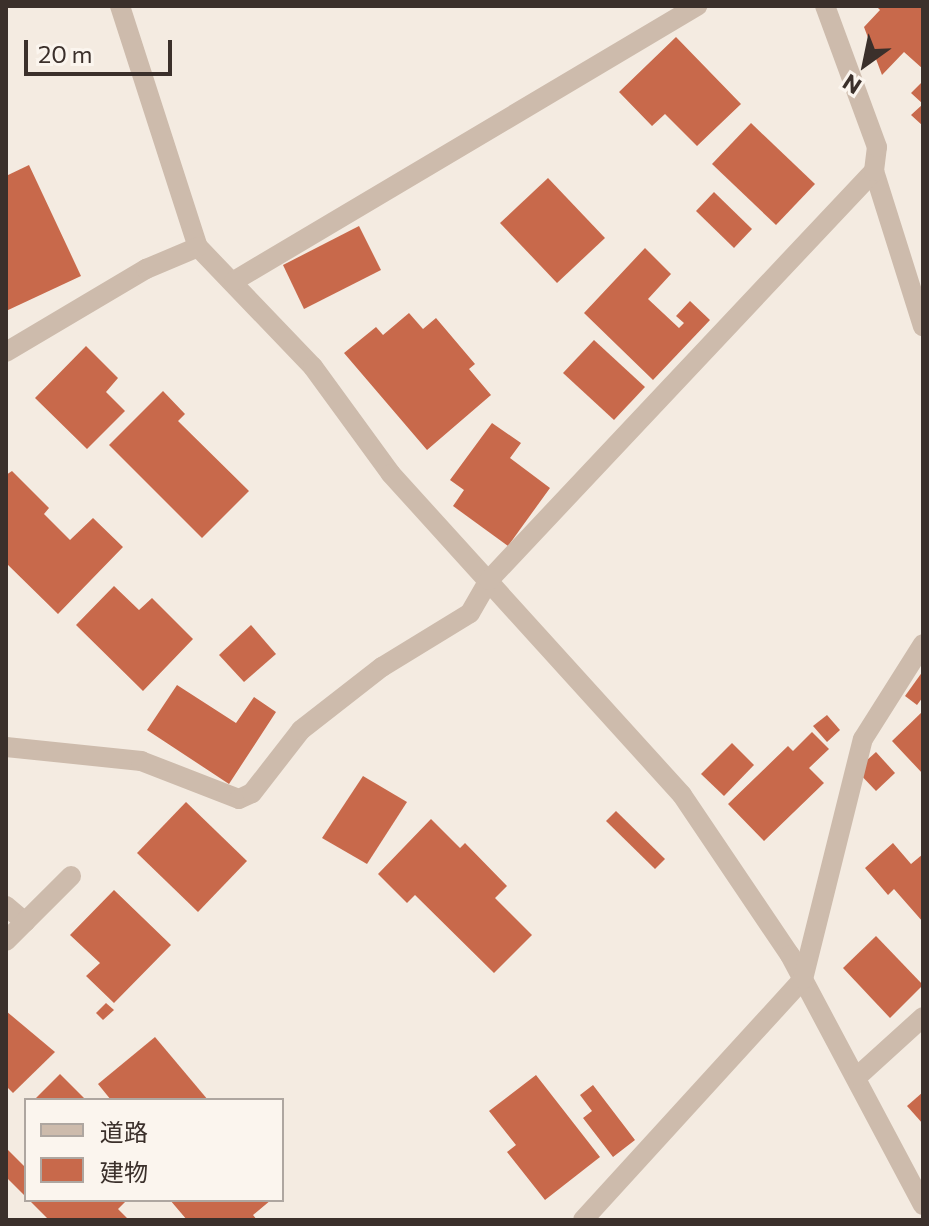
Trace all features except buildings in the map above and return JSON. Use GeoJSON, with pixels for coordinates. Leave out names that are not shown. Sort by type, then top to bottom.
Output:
{"type":"FeatureCollection","features":[{"type":"Feature","properties":{"kind":"street"},"geometry":{"type":"LineString","coordinates":[[120,6],[198,247],[234,281],[313,367],[391,474],[682,795],[803,979],[858,1076],[923,1205]]}},
{"type":"Feature","properties":{"kind":"street"},"geometry":{"type":"LineString","coordinates":[[234,281],[697,6]]}},
{"type":"Feature","properties":{"kind":"street"},"geometry":{"type":"LineString","coordinates":[[825,6],[877,147],[874,171],[923,326]]}},
{"type":"Feature","properties":{"kind":"street"},"geometry":{"type":"LineString","coordinates":[[6,747],[141,761],[239,799],[252,793],[301,730],[382,667],[470,613],[489,580],[874,171]]}},
{"type":"Feature","properties":{"kind":"street"},"geometry":{"type":"LineString","coordinates":[[6,352],[146,269],[198,247]]}},
{"type":"Feature","properties":{"kind":"street"},"geometry":{"type":"LineString","coordinates":[[583,1220],[803,979],[863,739],[923,644]]}},
{"type":"Feature","properties":{"kind":"street"},"geometry":{"type":"LineString","coordinates":[[6,941],[71,876]]}},
{"type":"Feature","properties":{"kind":"street"},"geometry":{"type":"LineString","coordinates":[[6,906],[25,922]]}},
{"type":"Feature","properties":{"kind":"street"},"geometry":{"type":"LineString","coordinates":[[858,1076],[923,1017]]}}]}
